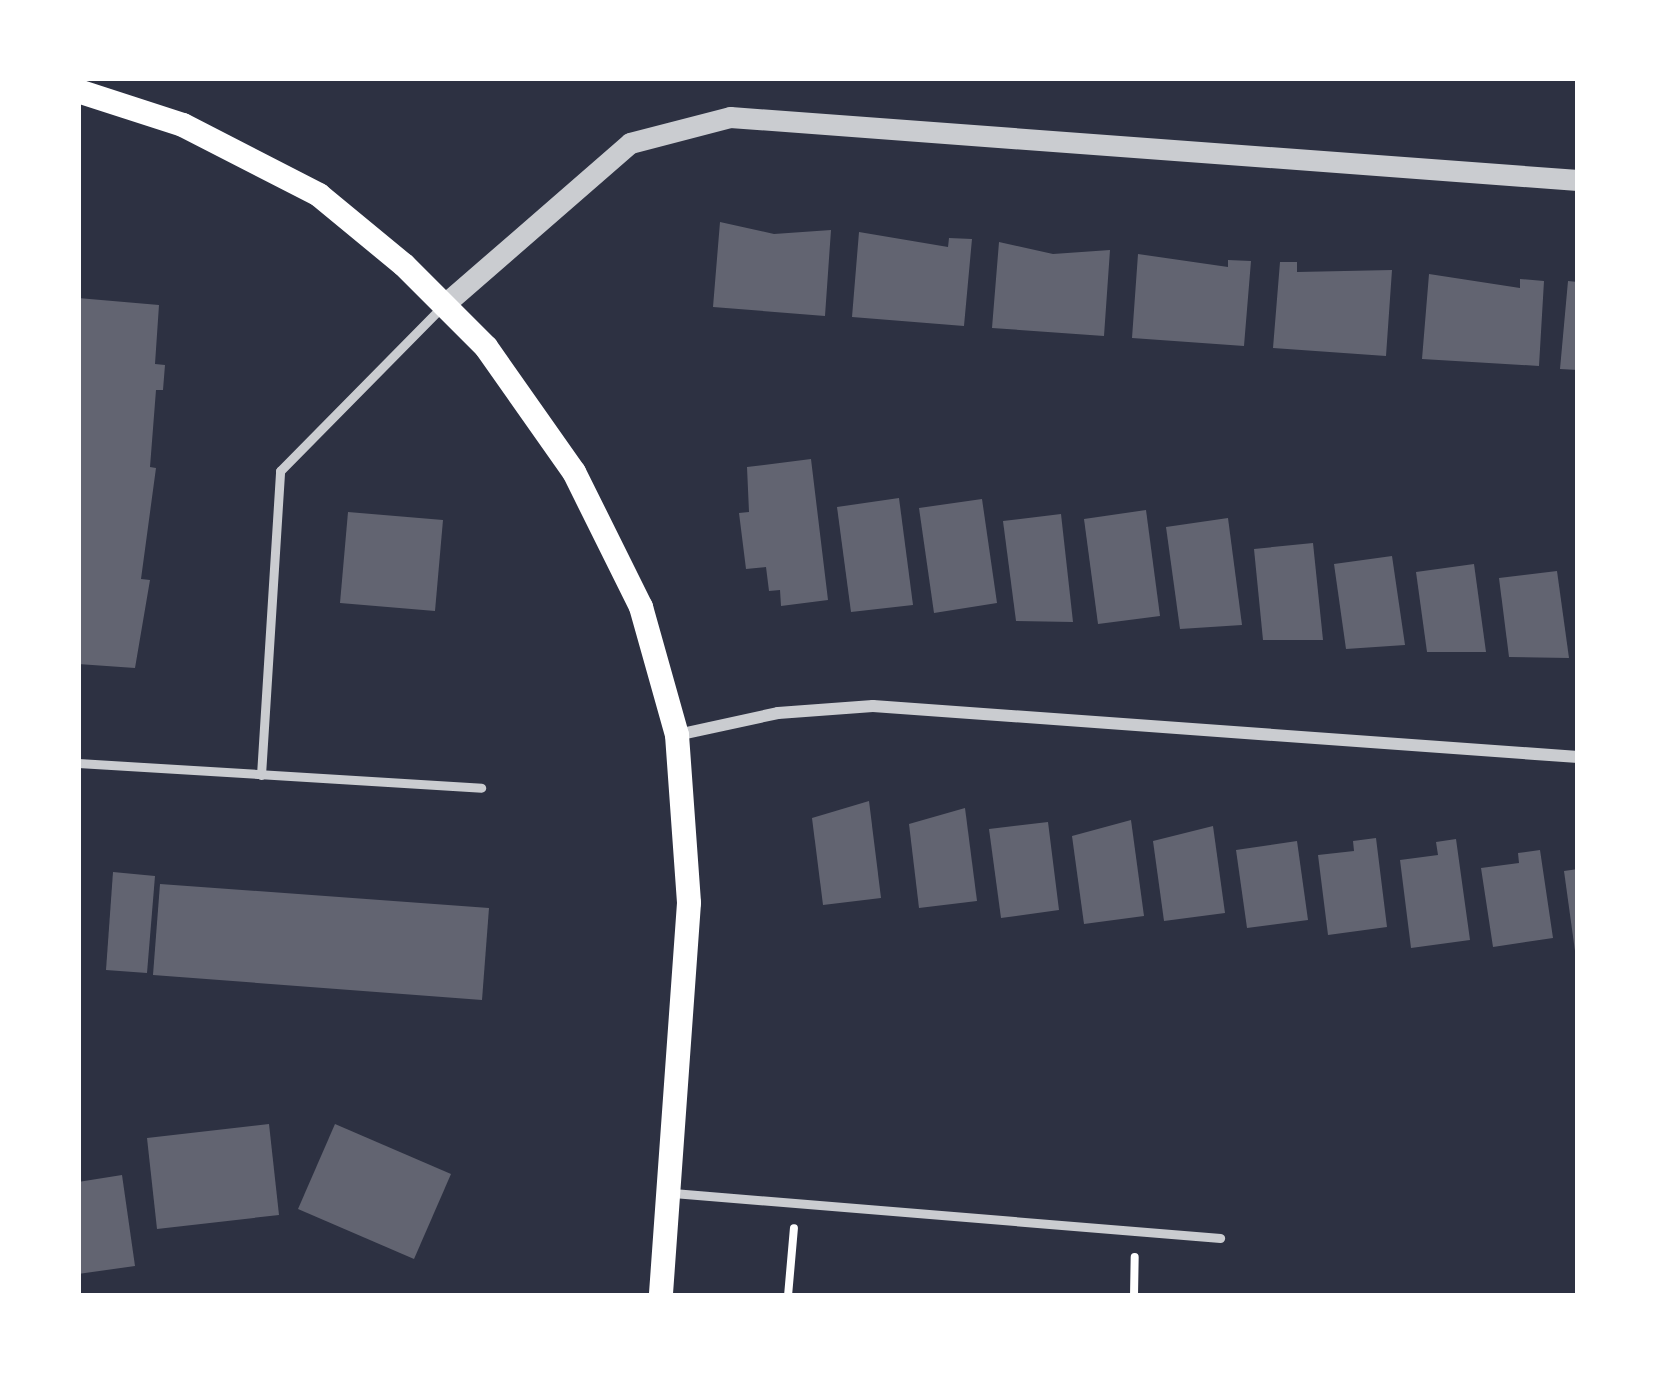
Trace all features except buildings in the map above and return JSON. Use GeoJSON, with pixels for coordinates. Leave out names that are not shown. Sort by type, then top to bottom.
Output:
{"type":"FeatureCollection","features":[{"type":"Feature","properties":{"kind":"main road"},"geometry":{"type":"LineString","coordinates":[[78,91],[183,125],[319,195],[446,303],[574,472],[641,607],[677,735],[689,903],[661,1296]]}},
{"type":"Feature","properties":{"kind":"street"},"geometry":{"type":"LineString","coordinates":[[446,303],[630,143],[730,117],[1578,181]]}},
{"type":"Feature","properties":{"kind":"street"},"geometry":{"type":"LineString","coordinates":[[677,735],[778,713],[873,706],[1578,757]]}},
{"type":"Feature","properties":{"kind":"lane"},"geometry":{"type":"LineString","coordinates":[[260,775],[280,470],[446,303]]}},
{"type":"Feature","properties":{"kind":"lane"},"geometry":{"type":"LineString","coordinates":[[78,763],[482,788]]}},
{"type":"Feature","properties":{"kind":"lane"},"geometry":{"type":"LineString","coordinates":[[668,1192],[1220,1238]]}},
{"type":"Feature","properties":{"kind":"path"},"geometry":{"type":"LineString","coordinates":[[788,1296],[796,1203]]}},
{"type":"Feature","properties":{"kind":"path"},"geometry":{"type":"LineString","coordinates":[[1134,1296],[1136,1231]]}}]}
